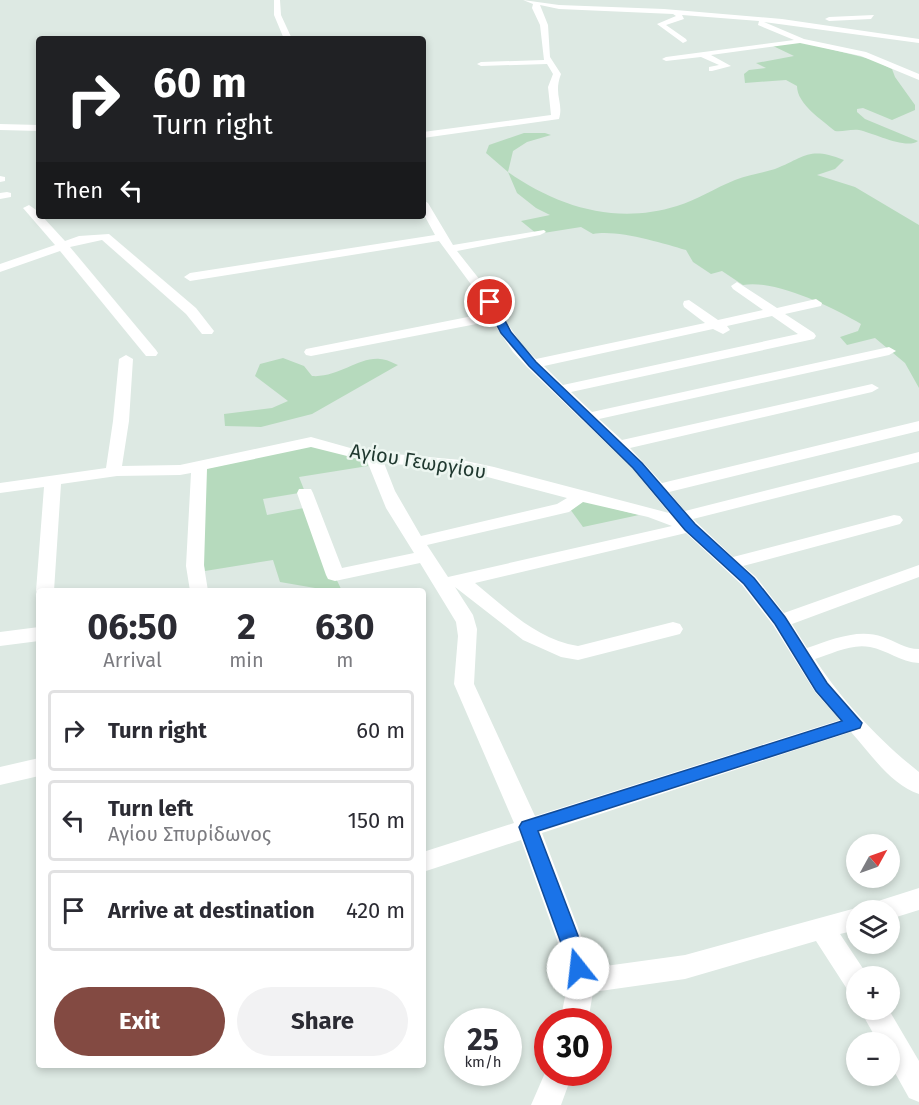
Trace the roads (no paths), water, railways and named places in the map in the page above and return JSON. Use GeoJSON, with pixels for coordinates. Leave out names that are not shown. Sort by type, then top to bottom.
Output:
{"type":"FeatureCollection","features":[{"type":"Feature","properties":{"kind":"street"},"geometry":{"type":"LineString","coordinates":[[277,0],[275,6],[287,36]]}},
{"type":"Feature","properties":{"kind":"street"},"geometry":{"type":"LineString","coordinates":[[526,0],[559,7],[754,18],[919,41]]}},
{"type":"Feature","properties":{"kind":"street"},"geometry":{"type":"LineString","coordinates":[[426,135],[556,117],[552,87],[556,74],[545,51],[544,25],[536,8],[537,3]]}},
{"type":"Feature","properties":{"kind":"street"},"geometry":{"type":"LineString","coordinates":[[676,12],[681,17],[656,25],[683,41]]}},
{"type":"Feature","properties":{"kind":"street"},"geometry":{"type":"LineString","coordinates":[[791,22],[872,17]]}},
{"type":"Feature","properties":{"kind":"street"},"geometry":{"type":"LineString","coordinates":[[754,18],[778,32],[800,40],[863,54],[919,77]]}},
{"type":"Feature","properties":{"kind":"street"},"geometry":{"type":"LineString","coordinates":[[778,32],[809,29]]}},
{"type":"Feature","properties":{"kind":"street"},"geometry":{"type":"LineString","coordinates":[[666,59],[828,36]]}},
{"type":"Feature","properties":{"kind":"street"},"geometry":{"type":"LineString","coordinates":[[702,54],[736,71]]}},
{"type":"Feature","properties":{"kind":"street"},"geometry":{"type":"LineString","coordinates":[[481,64],[549,62]]}},
{"type":"Feature","properties":{"kind":"street"},"geometry":{"type":"LineString","coordinates":[[725,79],[708,72],[727,66]]}},
{"type":"Feature","properties":{"kind":"street"},"geometry":{"type":"LineString","coordinates":[[0,127],[36,128]]}},
{"type":"Feature","properties":{"kind":"street"},"geometry":{"type":"LineString","coordinates":[[29,208],[36,216]]}},
{"type":"Feature","properties":{"kind":"street"},"geometry":{"type":"LineString","coordinates":[[426,208],[446,243],[490,302],[495,316],[506,333],[532,364],[618,446],[682,517],[749,581],[780,621],[822,687],[892,764],[919,785]]}},
{"type":"Feature","properties":{"kind":"street"},"geometry":{"type":"LineString","coordinates":[[39,219],[152,353]]}},
{"type":"Feature","properties":{"kind":"street"},"geometry":{"type":"LineString","coordinates":[[190,276],[540,232]]}},
{"type":"Feature","properties":{"kind":"street"},"geometry":{"type":"LineString","coordinates":[[0,268],[63,245],[95,237],[109,237],[147,274],[191,311],[207,331]]}},
{"type":"Feature","properties":{"kind":"street"},"geometry":{"type":"LineString","coordinates":[[559,390],[809,336],[737,286]]}},
{"type":"Feature","properties":{"kind":"street"},"geometry":{"type":"LineString","coordinates":[[532,364],[723,329],[816,303]]}},
{"type":"Feature","properties":{"kind":"street"},"geometry":{"type":"LineString","coordinates":[[688,304],[723,329]]}},
{"type":"Feature","properties":{"kind":"street"},"geometry":{"type":"LineString","coordinates":[[311,352],[495,316]]}},
{"type":"Feature","properties":{"kind":"street"},"geometry":{"type":"LineString","coordinates":[[770,346],[803,369]]}},
{"type":"Feature","properties":{"kind":"street"},"geometry":{"type":"LineString","coordinates":[[588,417],[889,351]]}},
{"type":"Feature","properties":{"kind":"street"},"geometry":{"type":"LineString","coordinates":[[113,472],[121,420],[126,359]]}},
{"type":"Feature","properties":{"kind":"street"},"geometry":{"type":"LineString","coordinates":[[673,366],[703,391]]}},
{"type":"Feature","properties":{"kind":"street"},"geometry":{"type":"LineString","coordinates":[[618,446],[872,388]]}},
{"type":"Feature","properties":{"kind":"street"},"geometry":{"type":"LineString","coordinates":[[659,489],[919,426]]}},
{"type":"Feature","properties":{"kind":"street","name":"Αγίου Γεωργίου"},"geometry":{"type":"LineString","coordinates":[[0,488],[113,472],[180,470],[310,442],[374,458],[461,465],[580,496],[653,513],[682,517]]}},
{"type":"Feature","properties":{"kind":"street"},"geometry":{"type":"LineString","coordinates":[[452,582],[682,517],[919,457]]}},
{"type":"Feature","properties":{"kind":"street"},"geometry":{"type":"LineString","coordinates":[[374,458],[387,492],[421,549],[452,582],[537,639],[565,652],[578,653],[673,629]]}},
{"type":"Feature","properties":{"kind":"street"},"geometry":{"type":"LineString","coordinates":[[199,467],[195,566],[199,588]]}},
{"type":"Feature","properties":{"kind":"street"},"geometry":{"type":"LineString","coordinates":[[45,588],[53,480]]}},
{"type":"Feature","properties":{"kind":"street"},"geometry":{"type":"LineString","coordinates":[[305,493],[335,575],[563,508],[572,504],[580,496]]}},
{"type":"Feature","properties":{"kind":"street"},"geometry":{"type":"LineString","coordinates":[[653,513],[682,517]]}},
{"type":"Feature","properties":{"kind":"street"},"geometry":{"type":"LineString","coordinates":[[731,564],[894,520]]}},
{"type":"Feature","properties":{"kind":"street"},"geometry":{"type":"LineString","coordinates":[[780,621],[919,571]]}},
{"type":"Feature","properties":{"kind":"street"},"geometry":{"type":"LineString","coordinates":[[452,582],[466,622],[468,635],[462,671],[464,684],[528,827],[575,954],[581,982],[576,1008]]}},
{"type":"Feature","properties":{"kind":"street"},"geometry":{"type":"LineString","coordinates":[[0,639],[36,634]]}},
{"type":"Feature","properties":{"kind":"street"},"geometry":{"type":"LineString","coordinates":[[803,656],[861,640],[874,640],[897,652],[919,656]]}},
{"type":"Feature","properties":{"kind":"street"},"geometry":{"type":"LineString","coordinates":[[426,861],[854,723]]}},
{"type":"Feature","properties":{"kind":"street"},"geometry":{"type":"LineString","coordinates":[[0,776],[36,768]]}},
{"type":"Feature","properties":{"kind":"street"},"geometry":{"type":"LineString","coordinates":[[900,905],[919,899]]}},
{"type":"Feature","properties":{"kind":"street"},"geometry":{"type":"LineString","coordinates":[[581,982],[685,967],[846,922]]}},
{"type":"Feature","properties":{"kind":"street"},"geometry":{"type":"LineString","coordinates":[[823,930],[847,966]]}},
{"type":"Feature","properties":{"kind":"street"},"geometry":{"type":"LineString","coordinates":[[880,1020],[919,1088]]}},
{"type":"Feature","properties":{"kind":"street"},"geometry":{"type":"LineString","coordinates":[[546,1105],[553,1086]]}}]}
